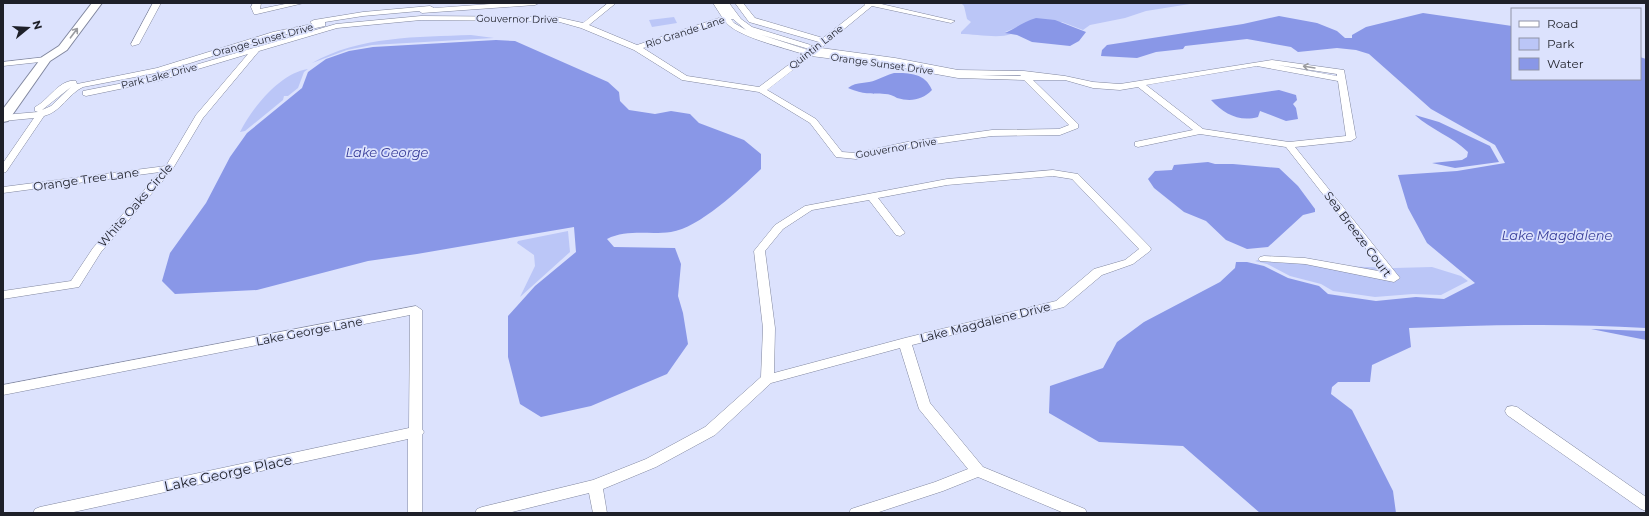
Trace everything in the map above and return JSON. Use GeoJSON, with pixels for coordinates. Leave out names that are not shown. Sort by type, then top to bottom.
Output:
{"type":"FeatureCollection","features":[{"type":"Feature","properties":{"kind":"main road"},"geometry":{"type":"LineString","coordinates":[[46,59],[48,50],[84,3]]}},
{"type":"Feature","properties":{"kind":"main road"},"geometry":{"type":"LineString","coordinates":[[4,116],[46,59],[63,48],[97,3]]}},
{"type":"Feature","properties":{"kind":"street"},"geometry":{"type":"LineString","coordinates":[[135,44],[157,3]]}},
{"type":"Feature","properties":{"kind":"street"},"geometry":{"type":"LineString","coordinates":[[257,3],[255,7],[257,12],[300,3]]}},
{"type":"Feature","properties":{"kind":"street","name":"Orange Sunset Drive"},"geometry":{"type":"LineString","coordinates":[[424,13],[506,3]]}},
{"type":"Feature","properties":{"kind":"street","name":"Orange Sunset Drive"},"geometry":{"type":"LineString","coordinates":[[4,116],[43,107],[56,92],[78,82],[162,64],[304,27],[337,21],[535,3]]}},
{"type":"Feature","properties":{"kind":"street"},"geometry":{"type":"LineString","coordinates":[[584,26],[612,3]]}},
{"type":"Feature","properties":{"kind":"street","name":"Orange Sunset Drive"},"geometry":{"type":"LineString","coordinates":[[716,3],[730,17]]}},
{"type":"Feature","properties":{"kind":"street","name":"Orange Sunset Drive"},"geometry":{"type":"LineString","coordinates":[[725,3],[731,24],[741,31],[812,51],[958,76],[993,78],[1024,75],[1065,78],[1093,85],[1120,87],[1141,85],[1272,62],[1341,72],[1351,138],[1289,144],[1200,131],[1138,144]]}},
{"type":"Feature","properties":{"kind":"street"},"geometry":{"type":"LineString","coordinates":[[739,3],[752,20],[824,41]]}},
{"type":"Feature","properties":{"kind":"street"},"geometry":{"type":"LineString","coordinates":[[868,3],[951,21]]}},
{"type":"Feature","properties":{"kind":"street","name":"Quintin Lane"},"geometry":{"type":"LineString","coordinates":[[761,90],[812,51],[868,3]]}},
{"type":"Feature","properties":{"kind":"street","name":"Gouvernor Drive"},"geometry":{"type":"LineString","coordinates":[[255,51],[336,26],[424,13],[556,19],[584,26],[637,48],[685,78],[761,90],[813,121],[839,155],[856,156],[907,145],[992,133],[1060,132],[1075,126],[1024,75]]}},
{"type":"Feature","properties":{"kind":"street","name":"Rio Grande Lane"},"geometry":{"type":"LineString","coordinates":[[637,48],[730,17]]}},
{"type":"Feature","properties":{"kind":"street"},"geometry":{"type":"LineString","coordinates":[[243,43],[255,51]]}},
{"type":"Feature","properties":{"kind":"street","name":"Orange Sunset Drive"},"geometry":{"type":"LineString","coordinates":[[4,116],[42,113],[49,111],[75,87],[158,70],[243,43]]}},
{"type":"Feature","properties":{"kind":"street","name":"Park Lake Drive"},"geometry":{"type":"LineString","coordinates":[[86,93],[155,79],[255,51]]}},
{"type":"Feature","properties":{"kind":"street","name":"White Oaks Circle"},"geometry":{"type":"LineString","coordinates":[[3,295],[75,284],[97,250],[169,168],[199,117],[255,51]]}},
{"type":"Feature","properties":{"kind":"street"},"geometry":{"type":"LineString","coordinates":[[3,64],[46,59]]}},
{"type":"Feature","properties":{"kind":"street","name":"Orange Sunset Drive"},"geometry":{"type":"LineString","coordinates":[[1141,85],[1200,131]]}},
{"type":"Feature","properties":{"kind":"street"},"geometry":{"type":"LineString","coordinates":[[3,170],[42,113]]}},
{"type":"Feature","properties":{"kind":"street","name":"Sea Breeze Court"},"geometry":{"type":"LineString","coordinates":[[1264,259],[1305,261],[1394,278],[1289,144]]}},
{"type":"Feature","properties":{"kind":"street","name":"Orange Tree Lane"},"geometry":{"type":"LineString","coordinates":[[3,190],[169,168]]}},
{"type":"Feature","properties":{"kind":"street","name":"Lake Magdalene Drive"},"geometry":{"type":"LineString","coordinates":[[482,513],[595,486],[651,463],[710,431],[767,379],[905,342],[1060,304],[1098,272],[1130,262],[1146,249],[1075,176],[1053,173],[947,182],[809,208],[779,227],[759,252],[769,328],[767,379]]}},
{"type":"Feature","properties":{"kind":"street"},"geometry":{"type":"LineString","coordinates":[[871,196],[900,233]]}},
{"type":"Feature","properties":{"kind":"street","name":"Lake George Lane"},"geometry":{"type":"LineString","coordinates":[[3,390],[416,310],[415,513]]}},
{"type":"Feature","properties":{"kind":"street"},"geometry":{"type":"LineString","coordinates":[[905,342],[924,405],[978,471],[1080,513]]}},
{"type":"Feature","properties":{"kind":"street"},"geometry":{"type":"LineString","coordinates":[[1512,411],[1646,505]]}},
{"type":"Feature","properties":{"kind":"street","name":"Lake George Place"},"geometry":{"type":"LineString","coordinates":[[40,513],[416,432]]}},
{"type":"Feature","properties":{"kind":"street"},"geometry":{"type":"LineString","coordinates":[[856,513],[938,487],[978,471]]}},
{"type":"Feature","properties":{"kind":"street"},"geometry":{"type":"LineString","coordinates":[[595,486],[600,513]]}},
{"type":"Feature","properties":{"kind":"green space"},"geometry":{"type":"Polygon","coordinates":[[[961,3],[1196,3],[1146,11],[1125,18],[1090,25],[1083,30],[1062,22],[1020,26],[1005,32],[1011,34],[994,36],[961,34],[961,32],[971,22],[967,19],[964,6],[961,3]]]}},
{"type":"Feature","properties":{"kind":"green space"},"geometry":{"type":"Polygon","coordinates":[[[674,17],[677,23],[652,27],[649,20],[674,17]]]}},
{"type":"Feature","properties":{"kind":"green space"},"geometry":{"type":"Polygon","coordinates":[[[471,35],[494,38],[372,45],[347,50],[312,63],[330,54],[369,43],[430,36],[471,35]]]}},
{"type":"Feature","properties":{"kind":"green space"},"geometry":{"type":"Polygon","coordinates":[[[308,69],[304,72],[298,88],[288,96],[284,96],[283,100],[245,131],[240,132],[259,103],[277,84],[287,77],[308,69]]]}},
{"type":"Feature","properties":{"kind":"green space"},"geometry":{"type":"Polygon","coordinates":[[[568,231],[570,252],[520,297],[535,266],[534,255],[517,243],[518,241],[568,231]]]}},
{"type":"Feature","properties":{"kind":"green space"},"geometry":{"type":"Polygon","coordinates":[[[1268,257],[1339,266],[1394,268],[1432,267],[1461,276],[1468,281],[1441,295],[1413,294],[1375,297],[1333,291],[1321,284],[1290,276],[1267,264],[1255,261],[1268,257]]]}},
{"type":"Feature","properties":{"kind":"water","name":"Lake Magdalene"},"geometry":{"type":"Polygon","coordinates":[[[1423,13],[1511,26],[1511,80],[1641,80],[1641,57],[1646,59],[1646,328],[1587,325],[1528,325],[1409,328],[1411,347],[1372,365],[1370,382],[1338,382],[1332,387],[1331,394],[1352,410],[1393,491],[1396,513],[1260,513],[1183,446],[1099,442],[1049,413],[1050,386],[1103,368],[1117,342],[1144,322],[1220,282],[1235,268],[1236,262],[1247,262],[1264,266],[1288,278],[1319,286],[1328,294],[1376,301],[1416,297],[1444,299],[1475,283],[1427,243],[1408,208],[1398,175],[1457,171],[1505,163],[1495,145],[1431,109],[1369,54],[1356,50],[1337,48],[1298,52],[1291,47],[1247,39],[1185,46],[1183,49],[1156,52],[1137,58],[1101,56],[1102,50],[1107,45],[1243,24],[1279,16],[1317,23],[1337,31],[1345,38],[1352,38],[1352,35],[1366,27],[1423,13]]]}},
{"type":"Feature","properties":{"kind":"water"},"geometry":{"type":"Polygon","coordinates":[[[1036,18],[1055,20],[1086,32],[1079,41],[1070,46],[1032,42],[1017,35],[1005,33],[1036,18]]]}},
{"type":"Feature","properties":{"kind":"water","name":"Lake George"},"geometry":{"type":"Polygon","coordinates":[[[496,40],[515,41],[608,82],[619,92],[620,101],[629,110],[655,114],[671,111],[690,114],[699,123],[744,140],[761,154],[761,169],[719,206],[694,223],[682,229],[671,232],[630,233],[607,239],[614,247],[675,248],[681,264],[678,296],[683,313],[688,344],[667,374],[591,406],[541,417],[520,404],[508,357],[508,316],[535,286],[576,252],[574,227],[368,261],[257,290],[175,294],[162,281],[170,253],[206,203],[230,157],[247,133],[302,88],[308,72],[326,59],[349,51],[373,47],[496,40]]]}},
{"type":"Feature","properties":{"kind":"water"},"geometry":{"type":"Polygon","coordinates":[[[894,73],[906,73],[921,77],[929,84],[932,90],[920,98],[907,100],[888,94],[863,93],[848,88],[855,84],[873,81],[894,73]]]}},
{"type":"Feature","properties":{"kind":"water"},"geometry":{"type":"Polygon","coordinates":[[[1279,90],[1296,95],[1297,100],[1293,104],[1296,108],[1298,119],[1286,121],[1260,111],[1258,117],[1238,118],[1221,109],[1211,100],[1279,90]]]}},
{"type":"Feature","properties":{"kind":"water"},"geometry":{"type":"Polygon","coordinates":[[[1415,115],[1439,122],[1490,146],[1499,162],[1455,168],[1432,163],[1462,160],[1467,157],[1468,152],[1462,146],[1415,115]]]}},
{"type":"Feature","properties":{"kind":"water"},"geometry":{"type":"Polygon","coordinates":[[[1208,162],[1215,164],[1279,168],[1298,186],[1315,209],[1315,212],[1303,215],[1268,247],[1247,249],[1226,240],[1206,221],[1184,212],[1154,188],[1148,179],[1155,171],[1172,170],[1174,165],[1208,162]]]}},
{"type":"Feature","properties":{"kind":"water"},"geometry":{"type":"Polygon","coordinates":[[[1591,329],[1646,331],[1646,340],[1591,329]]]}}]}
